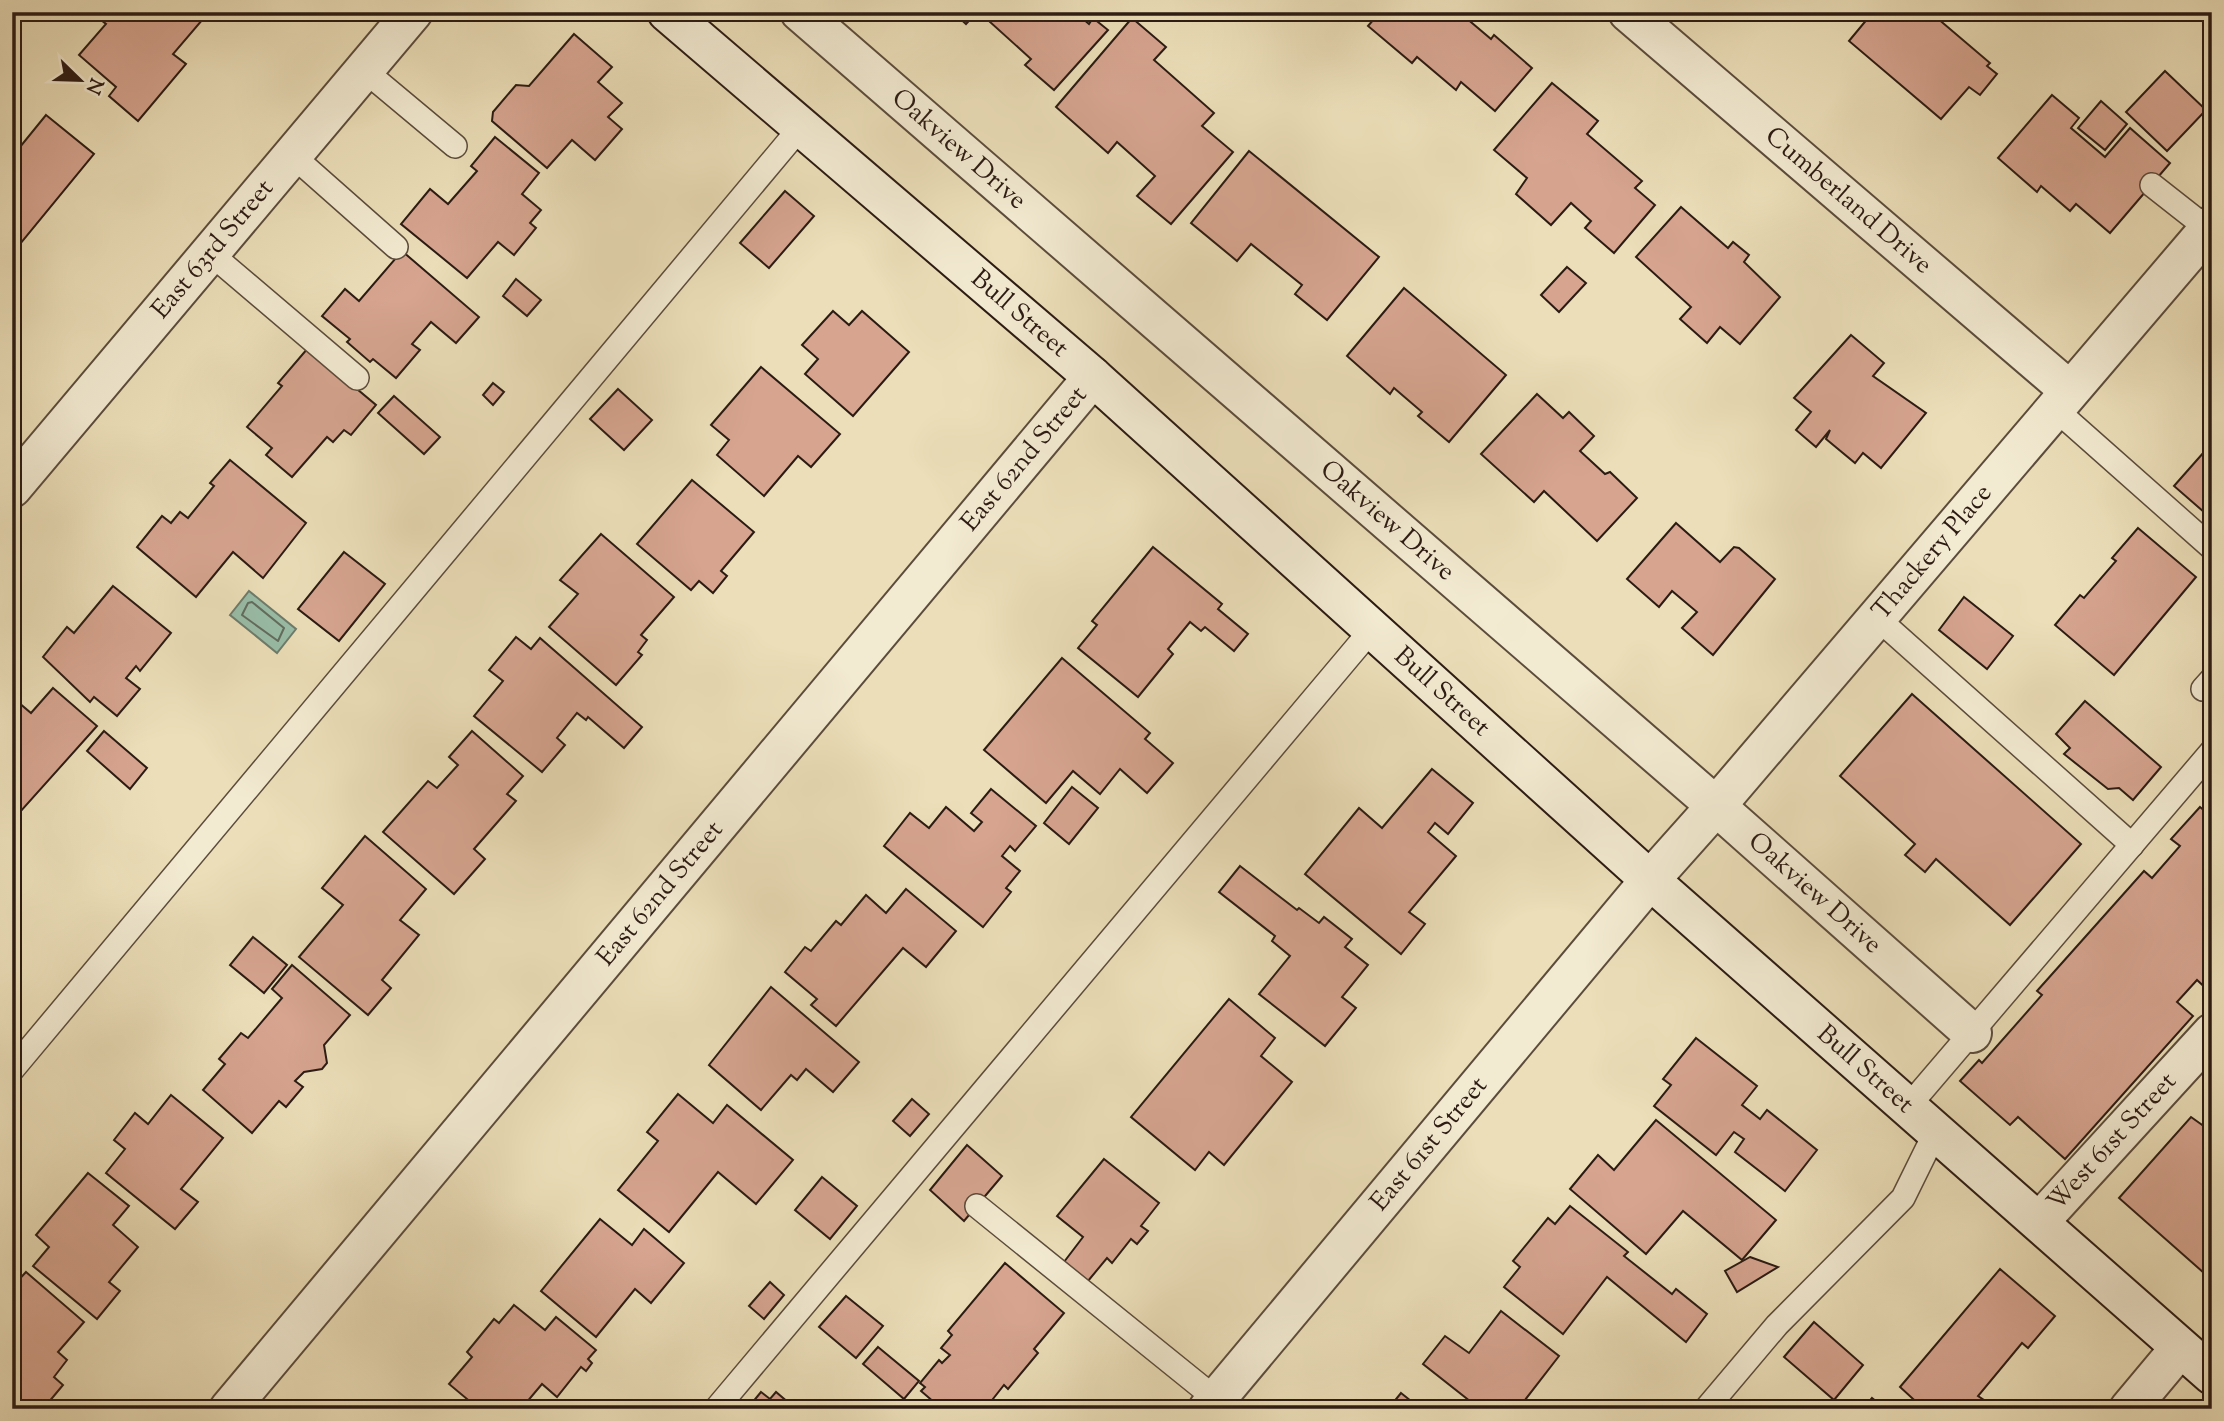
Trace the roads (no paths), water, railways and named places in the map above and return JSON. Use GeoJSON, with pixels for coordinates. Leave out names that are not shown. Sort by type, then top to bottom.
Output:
{"type":"FeatureCollection","features":[{"type":"Feature","properties":{"kind":"street","name":"East 63rd Street"},"geometry":{"type":"LineString","coordinates":[[12,488],[412,12]]}},
{"type":"Feature","properties":{"kind":"street","name":"Bull Street"},"geometry":{"type":"LineString","coordinates":[[667,12],[1093,377],[1650,880],[1935,1133],[2040,1220],[2212,1375]]}},
{"type":"Feature","properties":{"kind":"street","name":"Oakview Drive"},"geometry":{"type":"LineString","coordinates":[[800,12],[1716,806],[1972,1033]]}},
{"type":"Feature","properties":{"kind":"street","name":"Cumberland Drive"},"geometry":{"type":"LineString","coordinates":[[1628,12],[2062,399]]}},
{"type":"Feature","properties":{"kind":"street","name":"Thackery Place"},"geometry":{"type":"LineString","coordinates":[[1650,880],[2210,227]]}},
{"type":"Feature","properties":{"kind":"street","name":"East 62nd Street"},"geometry":{"type":"LineString","coordinates":[[229,1409],[1093,377]]}},
{"type":"Feature","properties":{"kind":"street","name":"East 61st Street"},"geometry":{"type":"LineString","coordinates":[[1212,1404],[1650,880]]}},
{"type":"Feature","properties":{"kind":"street","name":"West 61st Street"},"geometry":{"type":"LineString","coordinates":[[2040,1220],[2212,1033]]}},
{"type":"Feature","properties":{"kind":"street"},"geometry":{"type":"LineString","coordinates":[[2129,1409],[2180,1348]]}},
{"type":"Feature","properties":{"kind":"lane"},"geometry":{"type":"LineString","coordinates":[[364,70],[455,146]]}},
{"type":"Feature","properties":{"kind":"lane"},"geometry":{"type":"LineString","coordinates":[[12,1070],[800,128]]}},
{"type":"Feature","properties":{"kind":"lane"},"geometry":{"type":"LineString","coordinates":[[292,155],[396,247]]}},
{"type":"Feature","properties":{"kind":"lane"},"geometry":{"type":"LineString","coordinates":[[2152,185],[2210,227]]}},
{"type":"Feature","properties":{"kind":"lane"},"geometry":{"type":"LineString","coordinates":[[210,253],[357,378]]}},
{"type":"Feature","properties":{"kind":"lane"},"geometry":{"type":"LineString","coordinates":[[2062,399],[2212,548]]}},
{"type":"Feature","properties":{"kind":"lane"},"geometry":{"type":"LineString","coordinates":[[1876,617],[2132,845]]}},
{"type":"Feature","properties":{"kind":"lane"},"geometry":{"type":"LineString","coordinates":[[716,1409],[1373,628]]}},
{"type":"Feature","properties":{"kind":"lane"},"geometry":{"type":"LineString","coordinates":[[1907,1108],[2212,751]]}},
{"type":"Feature","properties":{"kind":"lane"},"geometry":{"type":"LineString","coordinates":[[1706,1409],[1777,1325],[1902,1198],[1935,1133]]}},
{"type":"Feature","properties":{"kind":"lane"},"geometry":{"type":"LineString","coordinates":[[977,1206],[1212,1404]]}},
{"type":"Feature","properties":{"kind":"water"},"geometry":{"type":"Polygon","coordinates":[[[249,591],[296,629],[277,653],[230,615],[249,591]]]}}]}
